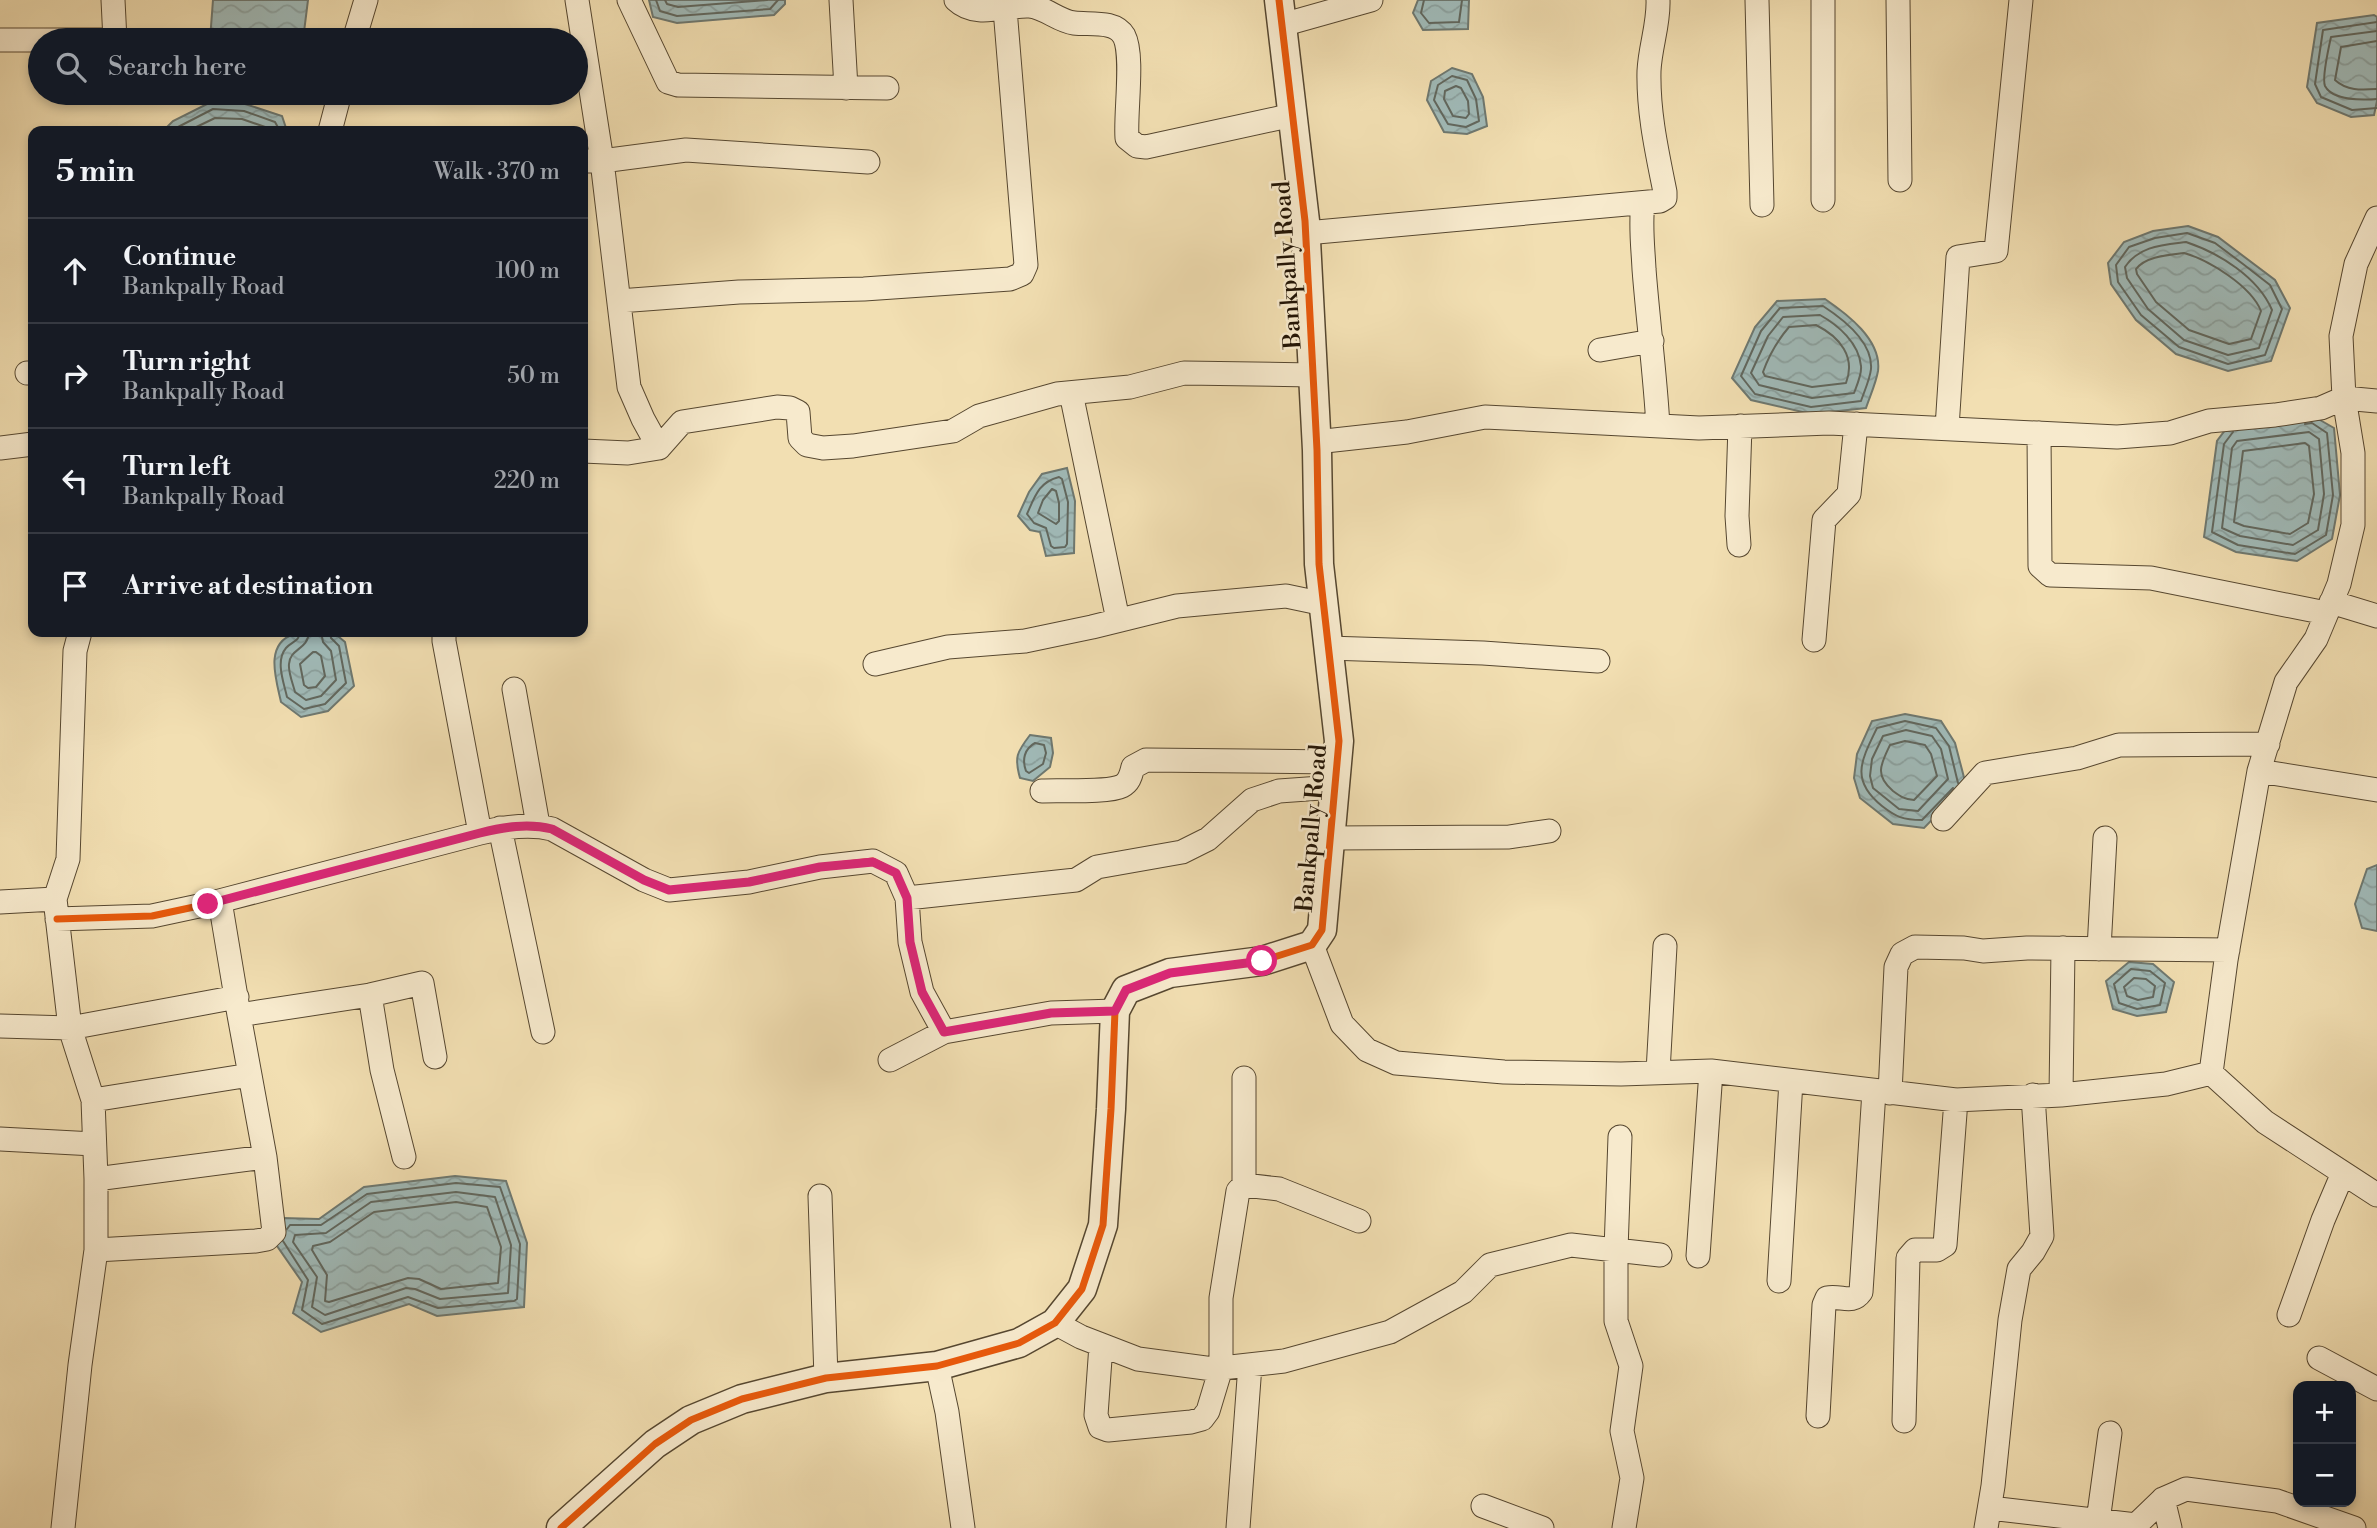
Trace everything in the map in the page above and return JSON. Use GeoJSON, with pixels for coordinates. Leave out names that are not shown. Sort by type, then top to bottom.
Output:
{"type":"FeatureCollection","features":[{"type":"Feature","properties":{"kind":"street"},"geometry":{"type":"LineString","coordinates":[[113,0],[114,28]]}},
{"type":"Feature","properties":{"kind":"street"},"geometry":{"type":"LineString","coordinates":[[358,28],[366,0]]}},
{"type":"Feature","properties":{"kind":"street"},"geometry":{"type":"LineString","coordinates":[[577,0],[580,28]]}},
{"type":"Feature","properties":{"kind":"street"},"geometry":{"type":"LineString","coordinates":[[629,0],[668,82],[678,85],[887,88]]}},
{"type":"Feature","properties":{"kind":"street"},"geometry":{"type":"LineString","coordinates":[[841,0],[846,88]]}},
{"type":"Feature","properties":{"kind":"street"},"geometry":{"type":"LineString","coordinates":[[956,0],[969,8],[1005,9],[1040,5],[1074,23],[1118,29],[1125,37],[1128,54],[1127,138],[1137,146],[1146,148],[1293,115]]}},
{"type":"Feature","properties":{"kind":"street"},"geometry":{"type":"LineString","coordinates":[[1281,13],[1371,0]]}},
{"type":"Feature","properties":{"kind":"street"},"geometry":{"type":"LineString","coordinates":[[1306,233],[1643,203],[1665,198],[1652,131],[1649,69],[1659,19],[1658,0]]}},
{"type":"Feature","properties":{"kind":"street"},"geometry":{"type":"LineString","coordinates":[[1757,0],[1762,205]]}},
{"type":"Feature","properties":{"kind":"street"},"geometry":{"type":"LineString","coordinates":[[1823,0],[1823,200]]}},
{"type":"Feature","properties":{"kind":"street"},"geometry":{"type":"LineString","coordinates":[[1898,0],[1900,180]]}},
{"type":"Feature","properties":{"kind":"street"},"geometry":{"type":"LineString","coordinates":[[1947,428],[1958,257],[1996,251],[2021,0]]}},
{"type":"Feature","properties":{"kind":"street"},"geometry":{"type":"LineString","coordinates":[[620,301],[739,292],[864,289],[1010,279],[1022,274],[1027,265],[1005,9]]}},
{"type":"Feature","properties":{"kind":"street","name":"Bankpally Road"},"geometry":{"type":"LineString","coordinates":[[1115,1011],[1126,990],[1170,973],[1262,961],[1312,945],[1322,930],[1339,741],[1319,564],[1306,233],[1281,13]]}},
{"type":"Feature","properties":{"kind":"street"},"geometry":{"type":"LineString","coordinates":[[0,40],[28,40]]}},
{"type":"Feature","properties":{"kind":"street"},"geometry":{"type":"LineString","coordinates":[[331,126],[337,105]]}},
{"type":"Feature","properties":{"kind":"street"},"geometry":{"type":"LineString","coordinates":[[587,105],[592,161],[620,301],[629,387],[659,448]]}},
{"type":"Feature","properties":{"kind":"street"},"geometry":{"type":"LineString","coordinates":[[592,161],[686,150],[868,162]]}},
{"type":"Feature","properties":{"kind":"street"},"geometry":{"type":"LineString","coordinates":[[1643,203],[1640,220],[1658,426]]}},
{"type":"Feature","properties":{"kind":"street"},"geometry":{"type":"LineString","coordinates":[[2211,1073],[2228,950],[2259,771],[2286,682],[2316,639],[2339,584],[2353,525],[2353,453],[2344,398],[2341,336],[2357,264],[2377,218]]}},
{"type":"Feature","properties":{"kind":"street"},"geometry":{"type":"LineString","coordinates":[[1600,350],[1652,341]]}},
{"type":"Feature","properties":{"kind":"street"},"geometry":{"type":"LineString","coordinates":[[588,451],[628,453],[659,448],[682,422],[777,407],[798,412],[800,438],[807,445],[823,448],[843,447],[953,431],[979,416],[1057,394],[1130,387],[1185,373],[1313,375]]}},
{"type":"Feature","properties":{"kind":"street"},"geometry":{"type":"LineString","coordinates":[[1071,393],[1118,620]]}},
{"type":"Feature","properties":{"kind":"street"},"geometry":{"type":"LineString","coordinates":[[1316,442],[1407,432],[1485,417],[1699,428],[1829,423],[2117,437],[2170,433],[2209,421],[2321,408],[2344,398],[2377,401]]}},
{"type":"Feature","properties":{"kind":"street"},"geometry":{"type":"LineString","coordinates":[[1814,640],[1824,520],[1849,494],[1856,424]]}},
{"type":"Feature","properties":{"kind":"street"},"geometry":{"type":"LineString","coordinates":[[1739,545],[1737,516],[1740,426]]}},
{"type":"Feature","properties":{"kind":"street"},"geometry":{"type":"LineString","coordinates":[[2039,433],[2040,566],[2050,575],[2151,578],[2377,616]]}},
{"type":"Feature","properties":{"kind":"street"},"geometry":{"type":"LineString","coordinates":[[0,448],[28,445]]}},
{"type":"Feature","properties":{"kind":"street"},"geometry":{"type":"LineString","coordinates":[[875,664],[948,647],[1025,641],[1177,606],[1286,596],[1324,604]]}},
{"type":"Feature","properties":{"kind":"street"},"geometry":{"type":"LineString","coordinates":[[69,1528],[80,1365],[96,1250],[93,1100],[70,1028],[56,909],[68,859],[75,651],[79,637]]}},
{"type":"Feature","properties":{"kind":"street"},"geometry":{"type":"LineString","coordinates":[[444,637],[490,830],[543,1031]]}},
{"type":"Feature","properties":{"kind":"street"},"geometry":{"type":"LineString","coordinates":[[1328,648],[1483,653],[1598,661]]}},
{"type":"Feature","properties":{"kind":"street"},"geometry":{"type":"LineString","coordinates":[[514,690],[538,825]]}},
{"type":"Feature","properties":{"kind":"street"},"geometry":{"type":"LineString","coordinates":[[1943,819],[1985,773],[2077,758],[2119,745],[2268,744]]}},
{"type":"Feature","properties":{"kind":"street"},"geometry":{"type":"LineString","coordinates":[[1042,791],[1110,789],[1124,786],[1130,779],[1133,767],[1146,760],[1336,774]]}},
{"type":"Feature","properties":{"kind":"street"},"geometry":{"type":"LineString","coordinates":[[2259,771],[2377,790]]}},
{"type":"Feature","properties":{"kind":"street"},"geometry":{"type":"LineString","coordinates":[[907,898],[1076,880],[1097,867],[1182,852],[1208,839],[1252,800],[1336,774]]}},
{"type":"Feature","properties":{"kind":"street"},"geometry":{"type":"LineString","coordinates":[[0,902],[152,916],[220,901],[490,830],[538,825],[552,829],[644,880],[669,890],[749,882],[820,867],[873,862],[896,873],[907,898],[910,942],[922,992],[944,1032]]}},
{"type":"Feature","properties":{"kind":"street"},"geometry":{"type":"LineString","coordinates":[[1331,838],[1509,837],[1549,831]]}},
{"type":"Feature","properties":{"kind":"street"},"geometry":{"type":"LineString","coordinates":[[2099,949],[2105,838]]}},
{"type":"Feature","properties":{"kind":"street"},"geometry":{"type":"LineString","coordinates":[[96,1250],[256,1241],[267,1239],[274,1232],[265,1157],[220,901]]}},
{"type":"Feature","properties":{"kind":"street"},"geometry":{"type":"LineString","coordinates":[[1312,945],[1342,1024],[1367,1050],[1396,1063],[1504,1072],[1712,1071],[1956,1100],[2061,1095],[2166,1084],[2211,1073]]}},
{"type":"Feature","properties":{"kind":"street"},"geometry":{"type":"LineString","coordinates":[[1658,1072],[1665,946]]}},
{"type":"Feature","properties":{"kind":"street"},"geometry":{"type":"LineString","coordinates":[[1818,1416],[1824,1305],[1827,1297],[1852,1300],[1861,1292],[1896,967],[1902,954],[1915,947],[1983,951],[2063,948],[2228,950]]}},
{"type":"Feature","properties":{"kind":"street"},"geometry":{"type":"LineString","coordinates":[[2061,1095],[2063,948]]}},
{"type":"Feature","properties":{"kind":"street"},"geometry":{"type":"LineString","coordinates":[[0,1026],[70,1028],[238,1006],[370,995],[422,983],[435,1057]]}},
{"type":"Feature","properties":{"kind":"street"},"geometry":{"type":"LineString","coordinates":[[370,995],[382,1070],[404,1157]]}},
{"type":"Feature","properties":{"kind":"street"},"geometry":{"type":"LineString","coordinates":[[561,1528],[655,1444],[691,1419],[742,1399],[826,1378],[937,1366],[1019,1343],[1055,1323],[1082,1289],[1103,1225],[1115,1011],[1051,1013],[944,1032],[890,1060]]}},
{"type":"Feature","properties":{"kind":"street"},"geometry":{"type":"LineString","coordinates":[[1698,1256],[1712,1071]]}},
{"type":"Feature","properties":{"kind":"street"},"geometry":{"type":"LineString","coordinates":[[2211,1073],[2265,1122],[2377,1195]]}},
{"type":"Feature","properties":{"kind":"street"},"geometry":{"type":"LineString","coordinates":[[93,1100],[250,1074]]}},
{"type":"Feature","properties":{"kind":"street"},"geometry":{"type":"LineString","coordinates":[[1101,1345],[1096,1415],[1100,1427],[1108,1430],[1191,1422],[1202,1419],[1209,1411],[1221,1368],[1221,1298],[1238,1191],[1244,1185],[1244,1078]]}},
{"type":"Feature","properties":{"kind":"street"},"geometry":{"type":"LineString","coordinates":[[1779,1280],[1791,1081]]}},
{"type":"Feature","properties":{"kind":"street"},"geometry":{"type":"LineString","coordinates":[[2034,1095],[2042,1236],[2019,1269],[2010,1321],[1988,1518],[2098,1521],[2136,1525],[2163,1499],[2186,1489],[2277,1501],[2354,1528]]}},
{"type":"Feature","properties":{"kind":"street"},"geometry":{"type":"LineString","coordinates":[[1904,1420],[1908,1258],[1915,1250],[1937,1250],[1945,1245],[1956,1100]]}},
{"type":"Feature","properties":{"kind":"street"},"geometry":{"type":"LineString","coordinates":[[1620,1137],[1616,1321],[1631,1366],[1622,1432],[1632,1478],[1624,1528]]}},
{"type":"Feature","properties":{"kind":"street"},"geometry":{"type":"LineString","coordinates":[[0,1139],[94,1144]]}},
{"type":"Feature","properties":{"kind":"street"},"geometry":{"type":"LineString","coordinates":[[96,1179],[265,1157]]}},
{"type":"Feature","properties":{"kind":"street"},"geometry":{"type":"LineString","coordinates":[[2289,1315],[2343,1173]]}},
{"type":"Feature","properties":{"kind":"street"},"geometry":{"type":"LineString","coordinates":[[1244,1185],[1279,1189],[1359,1221]]}},
{"type":"Feature","properties":{"kind":"street"},"geometry":{"type":"LineString","coordinates":[[820,1196],[826,1378]]}},
{"type":"Feature","properties":{"kind":"street"},"geometry":{"type":"LineString","coordinates":[[1055,1323],[1081,1337],[1138,1359],[1221,1368],[1250,1365],[1284,1361],[1390,1332],[1462,1292],[1490,1265],[1571,1245],[1660,1255]]}},
{"type":"Feature","properties":{"kind":"street"},"geometry":{"type":"LineString","coordinates":[[2319,1358],[2377,1389]]}},
{"type":"Feature","properties":{"kind":"street"},"geometry":{"type":"LineString","coordinates":[[1238,1528],[1250,1365]]}},
{"type":"Feature","properties":{"kind":"street"},"geometry":{"type":"LineString","coordinates":[[937,1366],[947,1412],[963,1528]]}},
{"type":"Feature","properties":{"kind":"street"},"geometry":{"type":"LineString","coordinates":[[2098,1521],[2110,1433]]}},
{"type":"Feature","properties":{"kind":"street"},"geometry":{"type":"LineString","coordinates":[[2163,1499],[2170,1528]]}},
{"type":"Feature","properties":{"kind":"street"},"geometry":{"type":"LineString","coordinates":[[1483,1506],[1542,1528]]}},
{"type":"Feature","properties":{"kind":"water"},"geometry":{"type":"Polygon","coordinates":[[[213,0],[308,0],[304,28],[211,28],[213,0]]]}},
{"type":"Feature","properties":{"kind":"water"},"geometry":{"type":"Polygon","coordinates":[[[649,0],[785,0],[785,4],[774,15],[677,23],[653,17],[649,0]]]}},
{"type":"Feature","properties":{"kind":"water"},"geometry":{"type":"Polygon","coordinates":[[[1418,0],[1469,0],[1468,29],[1423,30],[1413,13],[1418,0]]]}},
{"type":"Feature","properties":{"kind":"water"},"geometry":{"type":"Polygon","coordinates":[[[2374,15],[2377,17],[2377,101],[2374,115],[2351,117],[2317,103],[2307,87],[2317,23],[2374,15]]]}},
{"type":"Feature","properties":{"kind":"water"},"geometry":{"type":"Polygon","coordinates":[[[1452,68],[1472,74],[1483,97],[1487,126],[1467,134],[1444,132],[1427,100],[1431,81],[1452,68]]]}},
{"type":"Feature","properties":{"kind":"water"},"geometry":{"type":"Polygon","coordinates":[[[205,105],[248,105],[282,116],[285,126],[168,126],[205,105]]]}},
{"type":"Feature","properties":{"kind":"water"},"geometry":{"type":"Polygon","coordinates":[[[2188,226],[2218,237],[2275,280],[2290,308],[2271,361],[2228,371],[2176,354],[2136,320],[2111,284],[2108,263],[2124,242],[2153,231],[2188,226]]]}},
{"type":"Feature","properties":{"kind":"water"},"geometry":{"type":"Polygon","coordinates":[[[1825,299],[1861,329],[1874,349],[1878,371],[1866,408],[1811,414],[1751,400],[1732,378],[1755,327],[1777,301],[1825,299]]]}},
{"type":"Feature","properties":{"kind":"water"},"geometry":{"type":"Polygon","coordinates":[[[2313,416],[2334,428],[2340,495],[2332,539],[2297,561],[2236,552],[2204,537],[2217,441],[2229,425],[2313,416]]]}},
{"type":"Feature","properties":{"kind":"water"},"geometry":{"type":"Polygon","coordinates":[[[1067,468],[1075,501],[1074,553],[1046,556],[1040,532],[1030,530],[1018,516],[1029,492],[1042,474],[1067,468]]]}},
{"type":"Feature","properties":{"kind":"water"},"geometry":{"type":"Polygon","coordinates":[[[339,637],[345,642],[354,686],[328,711],[301,717],[281,702],[274,663],[275,654],[285,639],[339,637]]]}},
{"type":"Feature","properties":{"kind":"water"},"geometry":{"type":"Polygon","coordinates":[[[1905,714],[1941,721],[1955,743],[1966,785],[1924,828],[1893,824],[1860,798],[1854,778],[1857,754],[1872,721],[1905,714]]]}},
{"type":"Feature","properties":{"kind":"water"},"geometry":{"type":"Polygon","coordinates":[[[1030,735],[1051,738],[1053,753],[1050,767],[1033,781],[1020,778],[1017,765],[1020,751],[1030,735]]]}},
{"type":"Feature","properties":{"kind":"water"},"geometry":{"type":"Polygon","coordinates":[[[2377,865],[2377,931],[2362,928],[2355,904],[2367,869],[2377,865]]]}},
{"type":"Feature","properties":{"kind":"water"},"geometry":{"type":"Polygon","coordinates":[[[2129,962],[2153,964],[2174,982],[2166,1012],[2137,1016],[2113,1009],[2106,981],[2129,962]]]}},
{"type":"Feature","properties":{"kind":"water"},"geometry":{"type":"Polygon","coordinates":[[[455,1176],[506,1181],[527,1243],[524,1307],[437,1316],[409,1304],[321,1332],[293,1313],[302,1282],[275,1243],[283,1218],[319,1219],[364,1187],[455,1176]]]}},
{"type":"Feature","properties":{"kind":"cycle path"},"geometry":{"type":"LineString","coordinates":[[561,1528],[655,1444],[691,1420],[742,1399],[826,1378],[937,1366],[1019,1343],[1055,1323],[1082,1289],[1103,1225],[1115,1011],[1126,990],[1170,973],[1262,961],[1312,945],[1322,930],[1339,741],[1319,564],[1317,450],[1305,221],[1279,0]]}},
{"type":"Feature","properties":{"kind":"cycle path"},"geometry":{"type":"LineString","coordinates":[[57,919],[152,916],[489,831],[534,826],[552,829],[644,880],[669,890],[749,882],[820,867],[873,861],[896,873],[907,898],[910,942],[922,992],[944,1032],[1051,1013],[1115,1011]]}},
{"type":"Feature","properties":{"kind":"route"},"geometry":{"type":"LineString","coordinates":[[208,904],[500,828],[538,825],[552,829],[644,880],[669,890],[749,882],[820,867],[873,862],[896,873],[907,898],[910,942],[922,992],[944,1032],[1051,1013],[1115,1011],[1126,990],[1170,973],[1262,961]]}}]}
